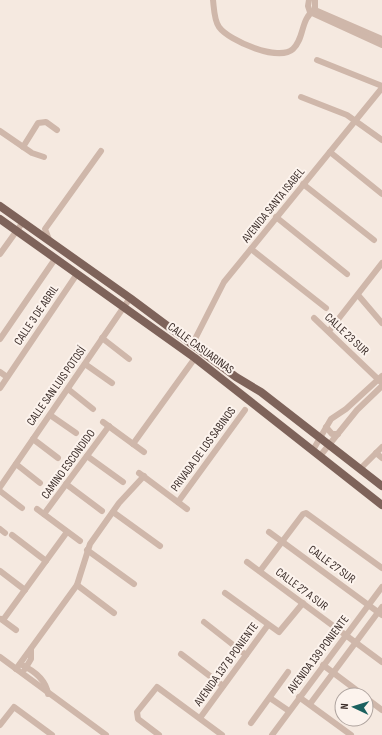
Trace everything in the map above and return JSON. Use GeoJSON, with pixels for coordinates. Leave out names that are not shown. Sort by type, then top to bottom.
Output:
{"type":"FeatureCollection","features":[{"type":"Feature","properties":{"kind":"main road","name":"CALLE CASUARINAS"},"geometry":{"type":"LineString","coordinates":[[0,206],[130,298],[236,376],[261,392],[382,486]]}},
{"type":"Feature","properties":{"kind":"main road","name":"CALLE CASUARINAS"},"geometry":{"type":"LineString","coordinates":[[0,219],[195,358],[382,504]]}},
{"type":"Feature","properties":{"kind":"street"},"geometry":{"type":"LineString","coordinates":[[213,0],[217,24],[233,39],[256,48],[280,54],[288,53],[296,46],[306,17],[312,11],[315,0]]}},
{"type":"Feature","properties":{"kind":"street"},"geometry":{"type":"LineString","coordinates":[[309,0],[308,6],[312,11],[382,45]]}},
{"type":"Feature","properties":{"kind":"street"},"geometry":{"type":"LineString","coordinates":[[312,11],[382,39]]}},
{"type":"Feature","properties":{"kind":"street"},"geometry":{"type":"LineString","coordinates":[[317,60],[375,83],[382,89]]}},
{"type":"Feature","properties":{"kind":"street","name":"AVENIDA SANTA ISABEL"},"geometry":{"type":"LineString","coordinates":[[192,344],[218,290],[276,217],[382,89]]}},
{"type":"Feature","properties":{"kind":"street"},"geometry":{"type":"LineString","coordinates":[[301,97],[356,120],[382,140]]}},
{"type":"Feature","properties":{"kind":"street"},"geometry":{"type":"LineString","coordinates":[[23,147],[38,123],[46,122],[57,130]]}},
{"type":"Feature","properties":{"kind":"street"},"geometry":{"type":"LineString","coordinates":[[0,131],[32,153],[44,157]]}},
{"type":"Feature","properties":{"kind":"street"},"geometry":{"type":"LineString","coordinates":[[50,242],[45,229],[101,151]]}},
{"type":"Feature","properties":{"kind":"street"},"geometry":{"type":"LineString","coordinates":[[330,152],[382,194]]}},
{"type":"Feature","properties":{"kind":"street"},"geometry":{"type":"LineString","coordinates":[[303,184],[374,240]]}},
{"type":"Feature","properties":{"kind":"street"},"geometry":{"type":"LineString","coordinates":[[276,217],[347,274]]}},
{"type":"Feature","properties":{"kind":"street"},"geometry":{"type":"LineString","coordinates":[[0,254],[22,222]]}},
{"type":"Feature","properties":{"kind":"street"},"geometry":{"type":"LineString","coordinates":[[251,249],[326,308]]}},
{"type":"Feature","properties":{"kind":"street"},"geometry":{"type":"LineString","coordinates":[[0,339],[55,259]]}},
{"type":"Feature","properties":{"kind":"street"},"geometry":{"type":"LineString","coordinates":[[328,331],[382,263]]}},
{"type":"Feature","properties":{"kind":"street","name":"CALLE 3 DE ABRIL"},"geometry":{"type":"LineString","coordinates":[[0,388],[77,274]]}},
{"type":"Feature","properties":{"kind":"street"},"geometry":{"type":"LineString","coordinates":[[358,295],[382,323]]}},
{"type":"Feature","properties":{"kind":"street","name":"CALLE SAN LUIS POTOSÍ"},"geometry":{"type":"LineString","coordinates":[[0,487],[130,298]]}},
{"type":"Feature","properties":{"kind":"street","name":"CALLE 23 SUR"},"geometry":{"type":"LineString","coordinates":[[314,318],[381,379]]}},
{"type":"Feature","properties":{"kind":"street"},"geometry":{"type":"LineString","coordinates":[[102,338],[129,359]]}},
{"type":"Feature","properties":{"kind":"street"},"geometry":{"type":"LineString","coordinates":[[133,444],[195,358]]}},
{"type":"Feature","properties":{"kind":"street"},"geometry":{"type":"LineString","coordinates":[[85,364],[112,383]]}},
{"type":"Feature","properties":{"kind":"street"},"geometry":{"type":"LineString","coordinates":[[0,372],[7,377]]}},
{"type":"Feature","properties":{"kind":"street"},"geometry":{"type":"LineString","coordinates":[[313,450],[331,419],[346,409],[381,379]]}},
{"type":"Feature","properties":{"kind":"street"},"geometry":{"type":"LineString","coordinates":[[320,456],[357,410],[382,386]]}},
{"type":"Feature","properties":{"kind":"street"},"geometry":{"type":"LineString","coordinates":[[68,389],[93,409]]}},
{"type":"Feature","properties":{"kind":"street","name":"PRIVADA DE LOS SABINOS"},"geometry":{"type":"LineString","coordinates":[[178,502],[245,410]]}},
{"type":"Feature","properties":{"kind":"street"},"geometry":{"type":"LineString","coordinates":[[50,415],[76,433]]}},
{"type":"Feature","properties":{"kind":"street"},"geometry":{"type":"LineString","coordinates":[[336,415],[343,417],[345,422],[344,426]]}},
{"type":"Feature","properties":{"kind":"street"},"geometry":{"type":"LineString","coordinates":[[103,422],[144,452]]}},
{"type":"Feature","properties":{"kind":"street","name":"CAMINO ESCONDIDO"},"geometry":{"type":"LineString","coordinates":[[44,514],[109,426]]}},
{"type":"Feature","properties":{"kind":"street"},"geometry":{"type":"LineString","coordinates":[[326,427],[332,434],[338,434]]}},
{"type":"Feature","properties":{"kind":"street"},"geometry":{"type":"LineString","coordinates":[[33,439],[58,458]]}},
{"type":"Feature","properties":{"kind":"street"},"geometry":{"type":"LineString","coordinates":[[360,469],[382,447]]}},
{"type":"Feature","properties":{"kind":"street"},"geometry":{"type":"LineString","coordinates":[[376,453],[382,458]]}},
{"type":"Feature","properties":{"kind":"street"},"geometry":{"type":"LineString","coordinates":[[87,456],[123,482]]}},
{"type":"Feature","properties":{"kind":"street"},"geometry":{"type":"LineString","coordinates":[[16,464],[40,483]]}},
{"type":"Feature","properties":{"kind":"street"},"geometry":{"type":"LineString","coordinates":[[19,669],[31,649],[77,585],[87,550],[141,474],[186,509]]}},
{"type":"Feature","properties":{"kind":"street"},"geometry":{"type":"LineString","coordinates":[[66,484],[102,511]]}},
{"type":"Feature","properties":{"kind":"street"},"geometry":{"type":"LineString","coordinates":[[0,492],[22,508]]}},
{"type":"Feature","properties":{"kind":"street"},"geometry":{"type":"LineString","coordinates":[[37,509],[80,541]]}},
{"type":"Feature","properties":{"kind":"street"},"geometry":{"type":"LineString","coordinates":[[113,512],[160,546]]}},
{"type":"Feature","properties":{"kind":"street"},"geometry":{"type":"LineString","coordinates":[[260,571],[306,513],[382,568]]}},
{"type":"Feature","properties":{"kind":"street"},"geometry":{"type":"LineString","coordinates":[[16,630],[1,619],[67,532]]}},
{"type":"Feature","properties":{"kind":"street","name":"CALLE 27 SUR"},"geometry":{"type":"LineString","coordinates":[[269,532],[368,605],[381,611]]}},
{"type":"Feature","properties":{"kind":"street"},"geometry":{"type":"LineString","coordinates":[[12,535],[46,561]]}},
{"type":"Feature","properties":{"kind":"street"},"geometry":{"type":"LineString","coordinates":[[87,550],[134,584]]}},
{"type":"Feature","properties":{"kind":"street","name":"CALLE 27 A SUR"},"geometry":{"type":"LineString","coordinates":[[247,562],[382,662]]}},
{"type":"Feature","properties":{"kind":"street"},"geometry":{"type":"LineString","coordinates":[[0,572],[24,590]]}},
{"type":"Feature","properties":{"kind":"street"},"geometry":{"type":"LineString","coordinates":[[77,585],[114,613]]}},
{"type":"Feature","properties":{"kind":"street","name":"AVENIDA 139 PONIENTE"},"geometry":{"type":"LineString","coordinates":[[272,735],[382,587]]}},
{"type":"Feature","properties":{"kind":"street"},"geometry":{"type":"LineString","coordinates":[[225,593],[268,625]]}},
{"type":"Feature","properties":{"kind":"street","name":"AVENIDA 137 B PONIENTE"},"geometry":{"type":"LineString","coordinates":[[200,718],[268,625],[276,631],[281,631],[303,603]]}},
{"type":"Feature","properties":{"kind":"street","name":"AVENIDA 139 PONIENTE"},"geometry":{"type":"LineString","coordinates":[[310,704],[381,611]]}},
{"type":"Feature","properties":{"kind":"street"},"geometry":{"type":"LineString","coordinates":[[204,622],[246,655]]}},
{"type":"Feature","properties":{"kind":"street"},"geometry":{"type":"LineString","coordinates":[[19,669],[27,667],[31,659],[31,649]]}},
{"type":"Feature","properties":{"kind":"street"},"geometry":{"type":"LineString","coordinates":[[181,654],[223,686]]}},
{"type":"Feature","properties":{"kind":"street"},"geometry":{"type":"LineString","coordinates":[[0,657],[19,669],[48,694],[106,735]]}},
{"type":"Feature","properties":{"kind":"street"},"geometry":{"type":"LineString","coordinates":[[323,665],[352,687]]}},
{"type":"Feature","properties":{"kind":"street"},"geometry":{"type":"LineString","coordinates":[[27,667],[45,682],[48,694]]}},
{"type":"Feature","properties":{"kind":"street"},"geometry":{"type":"LineString","coordinates":[[252,723],[288,672]]}},
{"type":"Feature","properties":{"kind":"street"},"geometry":{"type":"LineString","coordinates":[[159,735],[138,719],[137,716],[137,712],[157,687],[222,735]]}},
{"type":"Feature","properties":{"kind":"street"},"geometry":{"type":"LineString","coordinates":[[299,697],[351,735]]}},
{"type":"Feature","properties":{"kind":"street"},"geometry":{"type":"LineString","coordinates":[[270,698],[289,711]]}},
{"type":"Feature","properties":{"kind":"street"},"geometry":{"type":"LineString","coordinates":[[0,725],[14,706],[52,735]]}}]}
